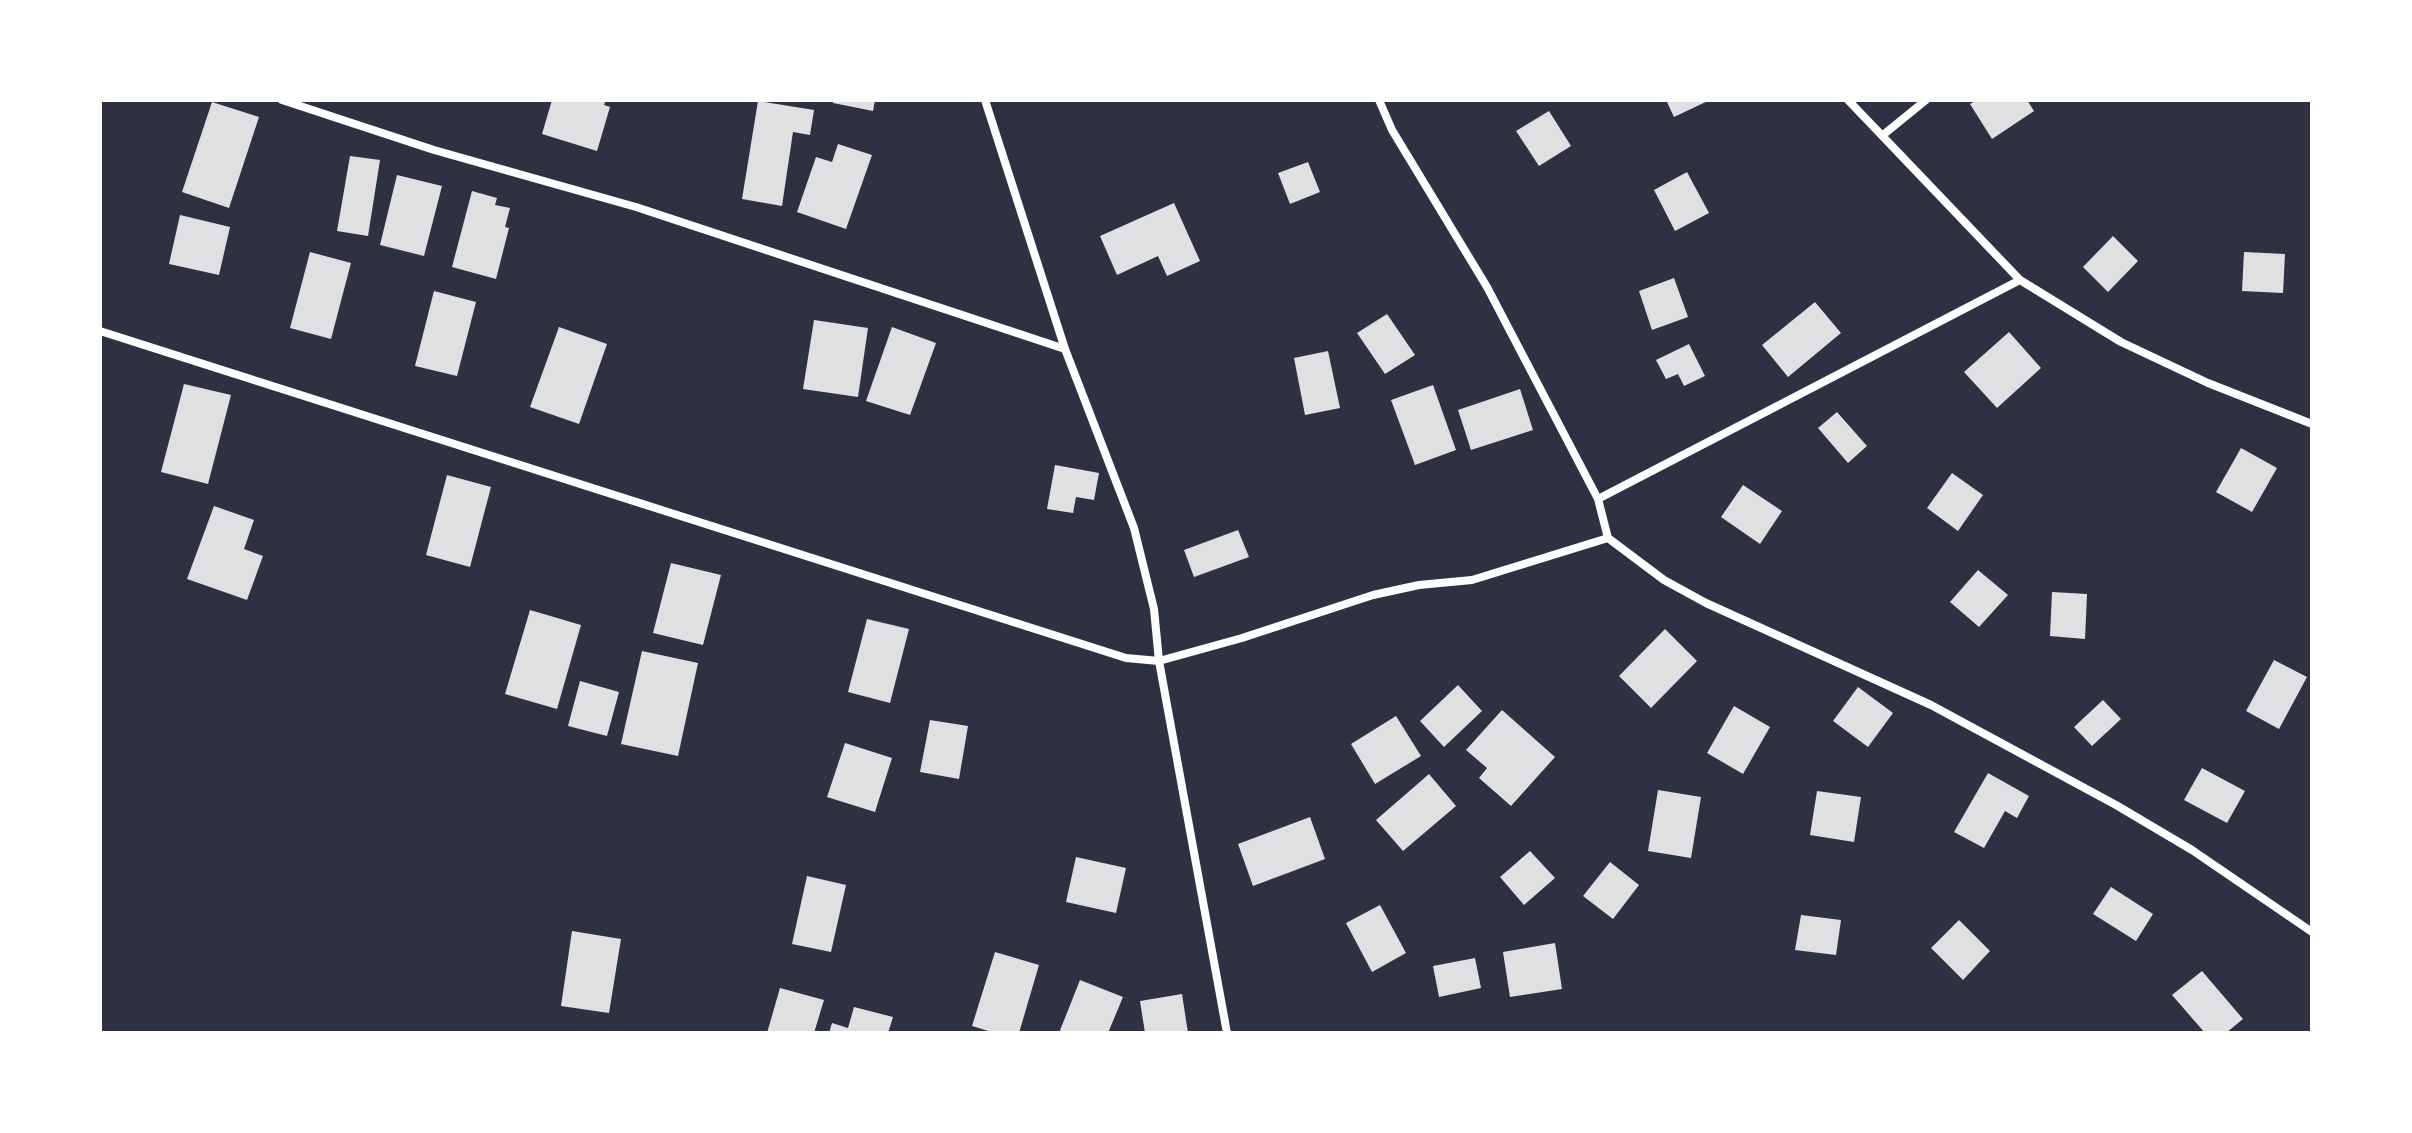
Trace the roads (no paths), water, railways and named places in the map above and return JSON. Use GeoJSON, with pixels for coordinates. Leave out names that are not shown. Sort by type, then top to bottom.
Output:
{"type":"FeatureCollection","features":[{"type":"Feature","properties":{"kind":"street"},"geometry":{"type":"LineString","coordinates":[[282,100],[434,150],[636,207],[1065,349]]}},
{"type":"Feature","properties":{"kind":"street"},"geometry":{"type":"LineString","coordinates":[[985,100],[1065,349],[1134,528],[1154,609],[1159,661],[1227,1033]]}},
{"type":"Feature","properties":{"kind":"street"},"geometry":{"type":"LineString","coordinates":[[1379,100],[1392,130],[1487,287],[1598,499],[1608,538],[1664,580],[1706,603],[1931,705],[2116,805],[2192,850],[2312,932]]}},
{"type":"Feature","properties":{"kind":"street"},"geometry":{"type":"LineString","coordinates":[[1848,100],[2020,280],[2121,342],[2208,383],[2312,424]]}},
{"type":"Feature","properties":{"kind":"street"},"geometry":{"type":"LineString","coordinates":[[1883,135],[1926,100]]}},
{"type":"Feature","properties":{"kind":"street"},"geometry":{"type":"LineString","coordinates":[[1598,499],[2020,280]]}},
{"type":"Feature","properties":{"kind":"street"},"geometry":{"type":"LineString","coordinates":[[100,331],[1126,658],[1159,661],[1242,638],[1373,595],[1419,585],[1472,580],[1608,538]]}}]}
